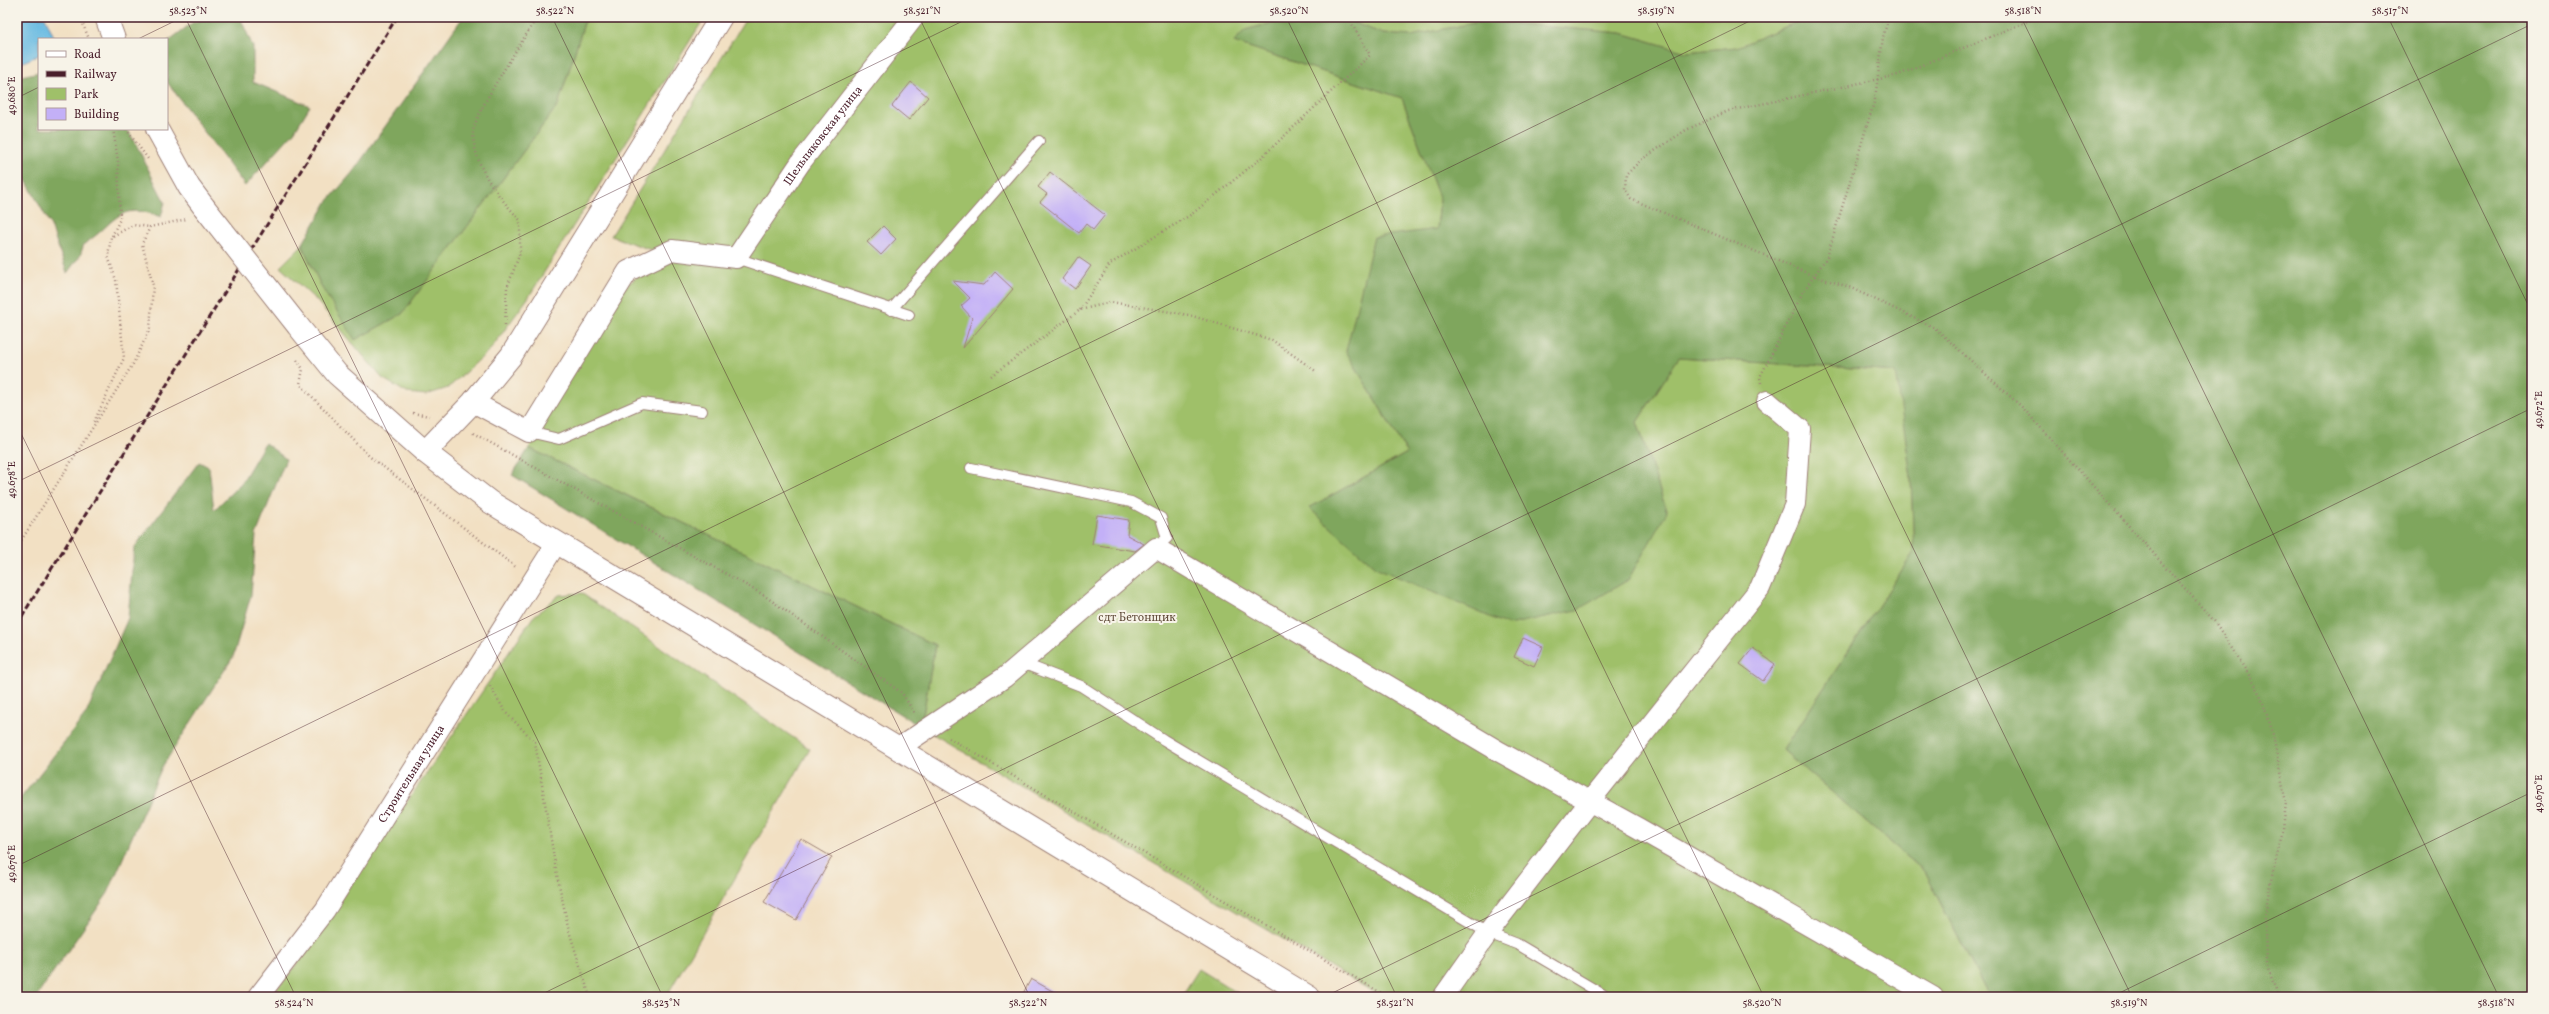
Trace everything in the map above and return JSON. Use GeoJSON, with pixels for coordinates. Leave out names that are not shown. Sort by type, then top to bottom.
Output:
{"type":"FeatureCollection","features":[{"type":"Feature","properties":{"kind":"main road"},"geometry":{"type":"LineString","coordinates":[[106,17],[114,38]]}},
{"type":"Feature","properties":{"kind":"main road"},"geometry":{"type":"LineString","coordinates":[[424,452],[473,402],[511,356],[722,17]]}},
{"type":"Feature","properties":{"kind":"main road"},"geometry":{"type":"LineString","coordinates":[[158,130],[189,187],[194,209],[298,326],[337,374],[424,452],[490,502],[556,544],[1309,997]]}},
{"type":"Feature","properties":{"kind":"street","name":"Шельпяковская улица"},"geometry":{"type":"LineString","coordinates":[[736,258],[801,162],[914,17]]}},
{"type":"Feature","properties":{"kind":"street"},"geometry":{"type":"LineString","coordinates":[[473,402],[529,432],[628,271],[672,250],[736,258]]}},
{"type":"Feature","properties":{"kind":"street"},"geometry":{"type":"LineString","coordinates":[[1443,997],[1488,933],[1589,801],[1760,588],[1796,504],[1800,429],[1767,400]]}},
{"type":"Feature","properties":{"kind":"street","name":"Строительная улица"},"geometry":{"type":"LineString","coordinates":[[258,997],[325,910],[556,544]]}},
{"type":"Feature","properties":{"kind":"street"},"geometry":{"type":"LineString","coordinates":[[897,749],[1005,677],[1156,548],[1500,752],[1933,997]]}},
{"type":"Feature","properties":{"kind":"lane"},"geometry":{"type":"LineString","coordinates":[[891,310],[1039,141]]}},
{"type":"Feature","properties":{"kind":"lane"},"geometry":{"type":"LineString","coordinates":[[736,258],[909,315]]}},
{"type":"Feature","properties":{"kind":"lane"},"geometry":{"type":"LineString","coordinates":[[529,432],[559,439],[642,403],[702,411]]}},
{"type":"Feature","properties":{"kind":"lane"},"geometry":{"type":"LineString","coordinates":[[971,468],[1131,502],[1161,518],[1167,538],[1156,548]]}},
{"type":"Feature","properties":{"kind":"lane"},"geometry":{"type":"LineString","coordinates":[[1022,663],[1081,686],[1164,740],[1488,933],[1519,945],[1607,997]]}},
{"type":"Feature","properties":{"kind":"path"},"geometry":{"type":"LineString","coordinates":[[80,17],[88,38]]}},
{"type":"Feature","properties":{"kind":"path"},"geometry":{"type":"LineString","coordinates":[[511,356],[504,321],[507,288],[520,253],[520,220],[497,195],[481,166],[473,133],[479,115],[537,17]]}},
{"type":"Feature","properties":{"kind":"path"},"geometry":{"type":"LineString","coordinates":[[991,376],[1080,310],[1110,264],[1198,210],[1260,159],[1370,55],[1348,17]]}},
{"type":"Feature","properties":{"kind":"path"},"geometry":{"type":"LineString","coordinates":[[1767,400],[1761,390],[1760,377],[1803,292],[1827,257],[1875,99],[1883,37],[1889,17]]}},
{"type":"Feature","properties":{"kind":"path"},"geometry":{"type":"LineString","coordinates":[[2038,17],[1898,75],[1788,97],[1728,112],[1686,130],[1641,160],[1626,175],[1625,190],[1631,199],[1814,276],[1849,287],[1935,328],[1966,354],[2023,408],[2075,464],[2170,575],[2215,622],[2259,691],[2272,730],[2286,803],[2283,830],[2270,884],[2265,918],[2266,964],[2279,997]]}},
{"type":"Feature","properties":{"kind":"path"},"geometry":{"type":"LineString","coordinates":[[90,433],[124,358],[116,280],[108,256],[111,237],[120,219],[118,161],[114,130]]}},
{"type":"Feature","properties":{"kind":"path"},"geometry":{"type":"LineString","coordinates":[[127,130],[149,161]]}},
{"type":"Feature","properties":{"kind":"path"},"geometry":{"type":"LineString","coordinates":[[111,237],[133,225],[150,226],[190,218],[194,209]]}},
{"type":"Feature","properties":{"kind":"path"},"geometry":{"type":"LineString","coordinates":[[17,547],[133,364],[150,329],[153,285],[142,244],[150,226]]}},
{"type":"Feature","properties":{"kind":"path"},"geometry":{"type":"LineString","coordinates":[[1080,310],[1111,302],[1189,315],[1272,340],[1317,372]]}},
{"type":"Feature","properties":{"kind":"path"},"geometry":{"type":"LineString","coordinates":[[295,357],[302,370],[300,384],[369,456],[534,580]]}},
{"type":"Feature","properties":{"kind":"path"},"geometry":{"type":"LineString","coordinates":[[482,662],[483,674],[506,713],[535,742],[556,870],[569,931],[590,997]]}},
{"type":"Feature","properties":{"kind":"green space"},"geometry":{"type":"Polygon","coordinates":[[[212,17],[240,17],[253,47],[253,82],[310,106],[294,132],[245,186],[168,83],[168,41],[192,23],[212,17]]]}},
{"type":"Feature","properties":{"kind":"green space"},"geometry":{"type":"Polygon","coordinates":[[[463,17],[586,17],[558,105],[402,314],[355,340],[322,288],[302,245],[327,202],[352,173],[463,17]]]}},
{"type":"Feature","properties":{"kind":"green space"},"geometry":{"type":"Polygon","coordinates":[[[586,17],[705,17],[528,298],[490,350],[448,388],[426,395],[407,393],[382,378],[316,300],[280,267],[302,245],[322,288],[355,339],[402,314],[558,105],[586,17]]]}},
{"type":"Feature","properties":{"kind":"green space","name":"сдт Бетонщик"},"geometry":{"type":"Polygon","coordinates":[[[747,17],[1296,17],[1245,30],[1234,42],[1402,98],[1440,200],[1437,229],[1346,351],[1407,453],[1309,508],[1667,512],[1637,422],[1679,357],[1897,372],[1911,477],[1914,552],[1783,750],[1924,871],[1989,997],[1382,997],[921,727],[935,645],[529,448],[620,290],[666,255],[611,236],[747,17]]]}},
{"type":"Feature","properties":{"kind":"green space"},"geometry":{"type":"Polygon","coordinates":[[[1296,17],[1339,17],[1383,34],[1411,36],[1483,21],[1621,33],[1686,52],[1737,47],[1809,17],[2532,17],[2532,997],[1989,997],[1924,871],[1783,750],[1914,552],[1911,477],[1896,372],[1679,357],[1637,422],[1667,512],[1628,580],[1577,610],[1508,625],[1375,567],[1309,508],[1407,453],[1346,351],[1374,237],[1437,229],[1440,200],[1402,98],[1234,42],[1245,30],[1296,17]]]}},
{"type":"Feature","properties":{"kind":"green space"},"geometry":{"type":"Polygon","coordinates":[[[1339,17],[1809,17],[1737,47],[1686,52],[1621,33],[1483,21],[1411,36],[1383,34],[1339,17]]]}},
{"type":"Feature","properties":{"kind":"green space"},"geometry":{"type":"Polygon","coordinates":[[[38,72],[38,130],[128,130],[165,202],[161,217],[146,212],[134,211],[125,213],[111,222],[84,244],[80,256],[67,273],[51,226],[17,164],[17,77],[38,72]]]}},
{"type":"Feature","properties":{"kind":"green space"},"geometry":{"type":"Polygon","coordinates":[[[265,443],[286,459],[256,535],[251,595],[233,657],[162,767],[108,893],[36,997],[17,997],[17,803],[86,714],[128,618],[134,548],[199,462],[209,467],[214,510],[242,482],[265,443]]]}},
{"type":"Feature","properties":{"kind":"green space"},"geometry":{"type":"Polygon","coordinates":[[[529,448],[935,645],[921,727],[512,475],[529,448]]]}},
{"type":"Feature","properties":{"kind":"green space"},"geometry":{"type":"Polygon","coordinates":[[[581,593],[810,749],[666,997],[268,997],[289,975],[533,617],[559,595],[581,593]]]}},
{"type":"Feature","properties":{"kind":"green space"},"geometry":{"type":"Polygon","coordinates":[[[1199,969],[1244,997],[1181,997],[1199,969]]]}},
{"type":"Feature","properties":{"kind":"water"},"geometry":{"type":"Polygon","coordinates":[[[17,17],[45,17],[55,38],[38,38],[38,55],[17,65],[17,17]]]}},
{"type":"Feature","properties":{"kind":"building"},"geometry":{"type":"Polygon","coordinates":[[[911,82],[928,97],[909,120],[892,106],[911,82]]]}},
{"type":"Feature","properties":{"kind":"building"},"geometry":{"type":"Polygon","coordinates":[[[1050,172],[1105,215],[1093,230],[1086,224],[1079,233],[1040,202],[1047,194],[1038,187],[1050,172]]]}},
{"type":"Feature","properties":{"kind":"building"},"geometry":{"type":"Polygon","coordinates":[[[883,226],[896,239],[881,255],[867,242],[883,226]]]}},
{"type":"Feature","properties":{"kind":"building"},"geometry":{"type":"Polygon","coordinates":[[[1078,257],[1091,266],[1075,289],[1062,279],[1078,257]]]}},
{"type":"Feature","properties":{"kind":"building"},"geometry":{"type":"Polygon","coordinates":[[[995,272],[1013,289],[963,348],[972,318],[961,306],[970,298],[953,281],[984,285],[995,272]]]}},
{"type":"Feature","properties":{"kind":"building"},"geometry":{"type":"Polygon","coordinates":[[[1097,515],[1129,520],[1127,535],[1144,544],[1135,551],[1092,544],[1097,515]]]}},
{"type":"Feature","properties":{"kind":"building"},"geometry":{"type":"Polygon","coordinates":[[[1523,638],[1543,647],[1534,666],[1514,657],[1523,638]]]}},
{"type":"Feature","properties":{"kind":"building"},"geometry":{"type":"Polygon","coordinates":[[[1753,648],[1775,664],[1763,681],[1740,664],[1753,648]]]}},
{"type":"Feature","properties":{"kind":"building"},"geometry":{"type":"Polygon","coordinates":[[[801,839],[832,857],[796,920],[764,902],[801,839]]]}},
{"type":"Feature","properties":{"kind":"building"},"geometry":{"type":"Polygon","coordinates":[[[1031,979],[1063,997],[1021,997],[1031,979]]]}},
{"type":"Feature","properties":{"kind":"railway"},"geometry":{"type":"LineString","coordinates":[[17,624],[397,17]]}}]}
